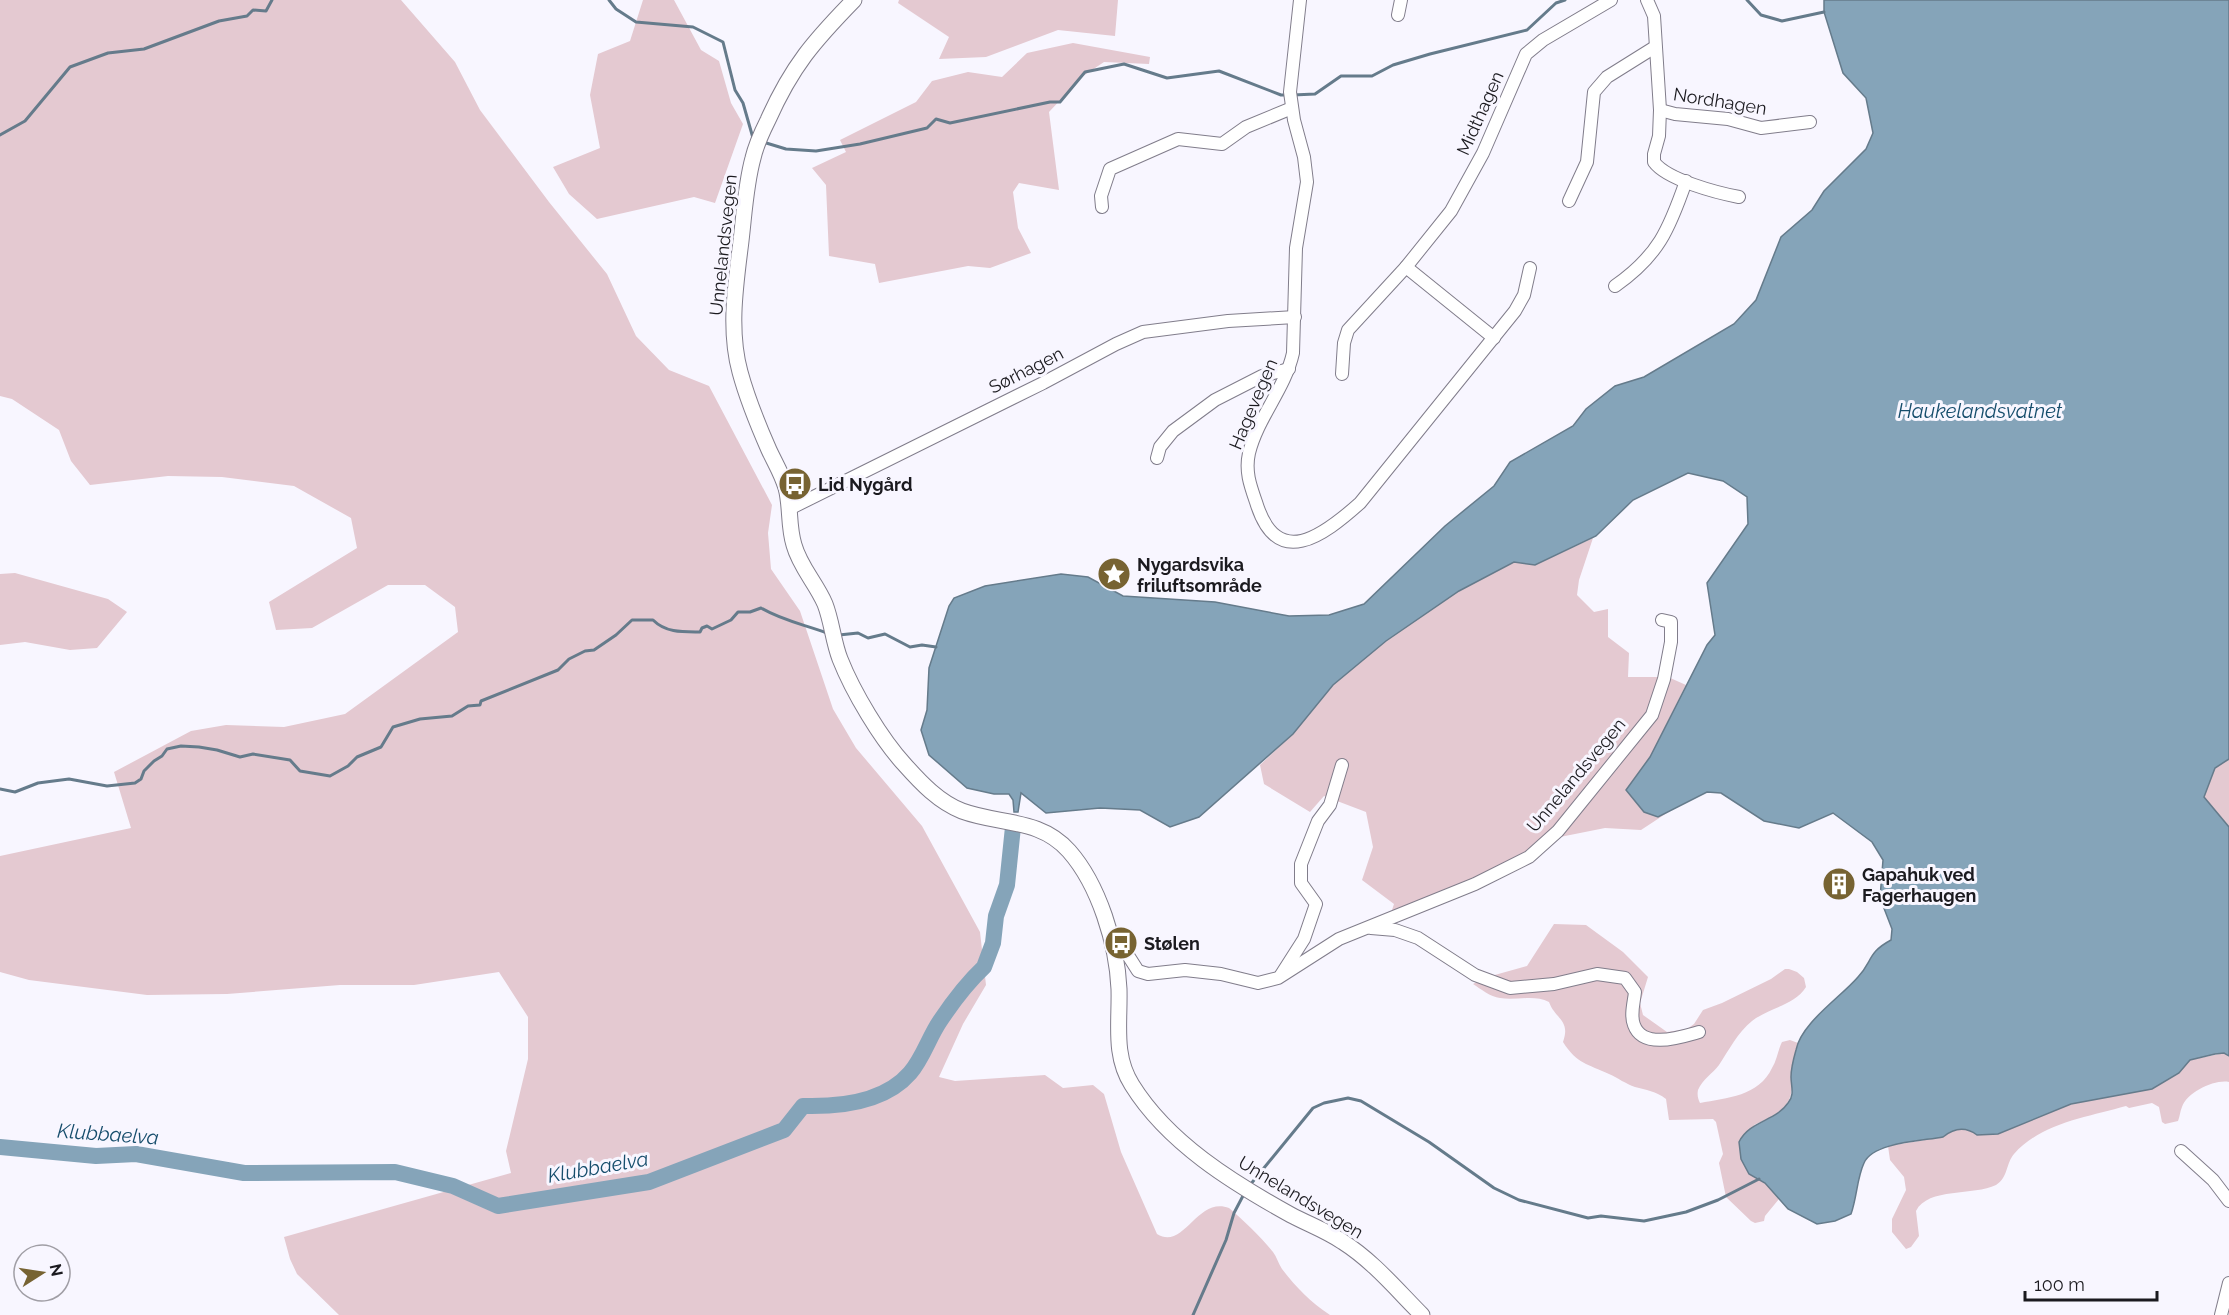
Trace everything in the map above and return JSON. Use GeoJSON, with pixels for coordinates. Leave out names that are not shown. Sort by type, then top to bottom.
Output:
{"type":"FeatureCollection","features":[{"type":"Feature","properties":{"kind":"main road","name":"Unnelandsvegen"},"geometry":{"type":"LineString","coordinates":[[854,0],[796,64],[778,96],[764,129],[752,162],[734,306],[736,353],[740,372],[768,449],[786,487],[793,541],[802,565],[824,602],[838,656],[878,729],[901,760],[925,786],[951,806],[979,815],[1034,826],[1059,841],[1072,853],[1087,877],[1104,914],[1114,948],[1119,992],[1118,1052],[1124,1070],[1134,1088],[1161,1123],[1221,1172],[1260,1198],[1349,1246],[1366,1259],[1422,1315]]}},
{"type":"Feature","properties":{"kind":"street","name":"Hagevegen"},"geometry":{"type":"LineString","coordinates":[[1300,0],[1291,100],[1302,145],[1307,182],[1296,248],[1295,334],[1289,369],[1257,430],[1247,467],[1265,527],[1280,539],[1295,542],[1328,529],[1360,503],[1515,311],[1524,295],[1530,268]]}},
{"type":"Feature","properties":{"kind":"street"},"geometry":{"type":"LineString","coordinates":[[1398,15],[1401,0]]}},
{"type":"Feature","properties":{"kind":"street","name":"Midthagen"},"geometry":{"type":"LineString","coordinates":[[1342,374],[1344,343],[1348,330],[1406,267],[1441,224],[1463,192],[1483,153],[1526,54],[1543,40],[1611,0]]}},
{"type":"Feature","properties":{"kind":"street","name":"Nordhagen"},"geometry":{"type":"LineString","coordinates":[[1647,0],[1654,16],[1660,110],[1659,136],[1654,162],[1662,170],[1686,182],[1739,198]]}},
{"type":"Feature","properties":{"kind":"street"},"geometry":{"type":"LineString","coordinates":[[1569,201],[1587,162],[1594,92],[1607,76],[1655,46]]}},
{"type":"Feature","properties":{"kind":"street"},"geometry":{"type":"LineString","coordinates":[[1102,207],[1101,196],[1107,173],[1115,166],[1178,139],[1222,144],[1291,100]]}},
{"type":"Feature","properties":{"kind":"street","name":"Nordhagen"},"geometry":{"type":"LineString","coordinates":[[1660,110],[1675,114],[1735,120],[1761,128],[1810,122]]}},
{"type":"Feature","properties":{"kind":"street"},"geometry":{"type":"LineString","coordinates":[[1615,286],[1640,267],[1661,243],[1686,182]]}},
{"type":"Feature","properties":{"kind":"street"},"geometry":{"type":"LineString","coordinates":[[1406,267],[1494,338]]}},
{"type":"Feature","properties":{"kind":"street","name":"Sørhagen"},"geometry":{"type":"LineString","coordinates":[[789,509],[1143,332],[1227,321],[1295,317]]}},
{"type":"Feature","properties":{"kind":"street"},"geometry":{"type":"LineString","coordinates":[[1157,458],[1160,447],[1173,431],[1215,400],[1262,376],[1289,369]]}},
{"type":"Feature","properties":{"kind":"street","name":"Unnelandsvegen"},"geometry":{"type":"LineString","coordinates":[[1114,948],[1124,949],[1138,971],[1148,974],[1185,970],[1221,974],[1258,983],[1278,978],[1339,939],[1475,884],[1529,857],[1545,845],[1652,715],[1664,679],[1671,642],[1671,622],[1662,620]]}},
{"type":"Feature","properties":{"kind":"street"},"geometry":{"type":"LineString","coordinates":[[1278,978],[1304,939],[1316,904],[1301,883],[1301,864],[1318,821],[1330,805],[1342,765]]}},
{"type":"Feature","properties":{"kind":"street"},"geometry":{"type":"LineString","coordinates":[[1366,927],[1395,930],[1418,938],[1475,975],[1510,988],[1554,984],[1597,974],[1625,978],[1635,992],[1632,1017],[1634,1027],[1640,1034],[1670,1040],[1699,1032]]}},
{"type":"Feature","properties":{"kind":"street"},"geometry":{"type":"LineString","coordinates":[[2181,1150],[2213,1180],[2229,1201]]}},
{"type":"Feature","properties":{"kind":"street"},"geometry":{"type":"LineString","coordinates":[[2221,1315],[2229,1283]]}},
{"type":"Feature","properties":{"kind":"shaded area"},"geometry":{"type":"Polygon","coordinates":[[[0,0],[401,0],[455,62],[480,110],[607,274],[636,336],[669,370],[709,386],[772,505],[768,533],[771,569],[800,611],[833,709],[856,748],[922,826],[980,932],[986,985],[963,1024],[939,1077],[955,1081],[1045,1075],[1063,1088],[1093,1085],[1104,1094],[1121,1152],[1157,1234],[1167,1237],[1175,1235],[1208,1209],[1218,1206],[1229,1208],[1268,1246],[1282,1269],[1298,1288],[1330,1315],[339,1315],[297,1274],[284,1237],[511,1173],[506,1151],[528,1059],[528,1017],[499,972],[414,985],[340,985],[227,994],[147,995],[29,980],[0,972],[0,856],[131,828],[114,772],[191,731],[226,725],[284,727],[345,714],[458,632],[455,607],[425,585],[388,585],[312,628],[276,630],[269,602],[357,548],[351,518],[294,486],[222,477],[168,476],[90,485],[71,461],[59,430],[12,399],[0,396],[0,0]]]}},
{"type":"Feature","properties":{"kind":"shaded area"},"geometry":{"type":"Polygon","coordinates":[[[643,0],[674,0],[701,50],[719,61],[731,103],[743,124],[715,203],[694,197],[597,219],[569,194],[553,167],[600,148],[590,95],[598,54],[630,41],[643,0]]]}},
{"type":"Feature","properties":{"kind":"shaded area"},"geometry":{"type":"Polygon","coordinates":[[[899,0],[1118,0],[1115,36],[1058,30],[986,57],[939,59],[949,37],[898,3],[899,0]]]}},
{"type":"Feature","properties":{"kind":"shaded area"},"geometry":{"type":"Polygon","coordinates":[[[1073,43],[1150,57],[1149,64],[1104,62],[1083,76],[1049,112],[1059,190],[1019,183],[1013,192],[1018,228],[1031,253],[990,268],[968,266],[879,283],[875,264],[829,256],[826,185],[812,168],[846,152],[840,140],[916,102],[932,81],[968,72],[1002,77],[1027,53],[1073,43]]]}},
{"type":"Feature","properties":{"kind":"shaded area"},"geometry":{"type":"Polygon","coordinates":[[[1593,538],[1579,580],[1577,595],[1594,612],[1608,609],[1608,637],[1629,653],[1628,677],[1668,677],[1686,685],[1650,757],[1626,790],[1658,817],[1673,809],[1641,830],[1605,828],[1560,837],[1388,922],[1394,904],[1362,880],[1373,847],[1366,812],[1324,796],[1310,812],[1264,784],[1260,765],[1293,734],[1333,685],[1386,641],[1459,591],[1514,562],[1535,565],[1593,538]]]}},
{"type":"Feature","properties":{"kind":"shaded area"},"geometry":{"type":"Polygon","coordinates":[[[15,573],[108,599],[127,612],[97,648],[70,650],[25,642],[0,645],[0,574],[15,573]]]}},
{"type":"Feature","properties":{"kind":"shaded area"},"geometry":{"type":"Polygon","coordinates":[[[2229,759],[2229,827],[2204,797],[2215,768],[2229,759]]]}},
{"type":"Feature","properties":{"kind":"shaded area"},"geometry":{"type":"Polygon","coordinates":[[[1554,924],[1586,925],[1623,952],[1648,977],[1640,1003],[1643,1015],[1667,1032],[1687,1029],[1694,1024],[1703,1010],[1771,979],[1785,969],[1797,972],[1804,978],[1806,987],[1801,993],[1759,1016],[1742,1030],[1719,1065],[1698,1090],[1700,1103],[1731,1097],[1751,1090],[1759,1085],[1774,1065],[1782,1042],[1790,1040],[1798,1043],[1789,1100],[1772,1116],[1754,1125],[1759,1179],[1765,1182],[1779,1199],[1765,1216],[1764,1221],[1755,1223],[1751,1221],[1726,1197],[1719,1163],[1723,1154],[1716,1122],[1713,1119],[1669,1120],[1666,1099],[1662,1096],[1628,1084],[1573,1055],[1563,1042],[1564,1024],[1549,1002],[1537,998],[1496,997],[1473,984],[1484,978],[1527,966],[1554,924]]]}},
{"type":"Feature","properties":{"kind":"shaded area"},"geometry":{"type":"Polygon","coordinates":[[[2224,1053],[2229,1056],[2229,1082],[2209,1085],[2189,1096],[2181,1109],[2178,1121],[2165,1124],[2162,1122],[2159,1107],[2152,1103],[2129,1108],[2126,1106],[2066,1122],[2025,1143],[2014,1154],[2003,1178],[1996,1185],[1941,1195],[1922,1203],[1916,1211],[1919,1236],[1911,1247],[1906,1249],[1892,1232],[1892,1219],[1906,1190],[1904,1177],[1890,1160],[1888,1146],[1943,1137],[1955,1130],[1970,1130],[2071,1104],[2152,1089],[2179,1073],[2190,1060],[2224,1053]]]}},
{"type":"Feature","properties":{"kind":"water","name":"Haukelandsvatnet"},"geometry":{"type":"Polygon","coordinates":[[[1824,0],[2229,0],[2229,759],[2215,768],[2204,797],[2229,827],[2229,1056],[2224,1053],[2190,1060],[2179,1073],[2152,1089],[2071,1104],[1998,1134],[1977,1135],[1960,1129],[1943,1137],[1899,1144],[1877,1151],[1864,1163],[1851,1214],[1835,1221],[1817,1224],[1788,1209],[1765,1183],[1749,1174],[1741,1159],[1739,1142],[1749,1130],[1777,1114],[1788,1103],[1792,1094],[1791,1074],[1794,1060],[1799,1040],[1805,1030],[1851,985],[1874,953],[1891,940],[1892,929],[1880,898],[1883,860],[1872,842],[1833,813],[1799,828],[1764,821],[1721,793],[1707,792],[1658,817],[1644,812],[1626,790],[1650,757],[1707,645],[1715,635],[1707,583],[1748,524],[1747,497],[1723,481],[1688,473],[1633,500],[1596,536],[1535,565],[1514,562],[1459,591],[1386,641],[1333,685],[1293,734],[1199,817],[1170,827],[1140,810],[1100,808],[1046,813],[1021,793],[1018,812],[1014,812],[1013,800],[1009,794],[994,794],[967,788],[929,755],[921,730],[927,710],[929,668],[949,606],[954,598],[985,586],[1061,574],[1088,577],[1123,596],[1215,602],[1289,616],[1329,615],[1364,604],[1445,526],[1494,486],[1510,462],[1573,426],[1586,409],[1615,386],[1644,377],[1734,324],[1756,300],[1781,237],[1812,210],[1824,191],[1866,149],[1873,133],[1866,98],[1843,73],[1824,12],[1824,0]]]}},
{"type":"Feature","properties":{"kind":"waterway"},"geometry":{"type":"LineString","coordinates":[[0,135],[25,121],[70,67],[108,53],[144,49],[219,21],[247,16],[253,10],[266,11],[272,0]]}},
{"type":"Feature","properties":{"kind":"waterway"},"geometry":{"type":"LineString","coordinates":[[609,0],[616,9],[636,22],[693,27],[723,42],[735,90],[743,103],[753,138]]}},
{"type":"Feature","properties":{"kind":"waterway"},"geometry":{"type":"LineString","coordinates":[[1293,95],[1315,94],[1341,76],[1372,76],[1393,65],[1430,54],[1527,30],[1556,3],[1565,0]]}},
{"type":"Feature","properties":{"kind":"waterway"},"geometry":{"type":"LineString","coordinates":[[1747,0],[1761,15],[1782,21],[1824,12]]}},
{"type":"Feature","properties":{"kind":"waterway"},"geometry":{"type":"LineString","coordinates":[[763,142],[786,149],[816,151],[860,144],[927,128],[936,119],[950,123],[1050,102],[1060,102],[1085,72],[1124,64],[1167,78],[1219,71],[1281,95],[1287,95]]}},
{"type":"Feature","properties":{"kind":"waterway"},"geometry":{"type":"LineString","coordinates":[[0,789],[15,792],[38,783],[69,779],[107,786],[135,783],[167,749],[181,746],[217,750],[240,757],[253,754],[290,760],[300,771],[330,776],[348,766],[357,757],[381,747],[393,727],[420,719],[452,716],[468,706],[480,705],[481,701],[558,670],[569,659],[585,651],[594,650],[616,635],[632,620],[653,620],[669,630],[700,632],[707,626],[712,629],[731,620],[738,612],[750,612],[761,608],[827,633]]}},
{"type":"Feature","properties":{"kind":"waterway"},"geometry":{"type":"LineString","coordinates":[[839,635],[858,633],[868,638],[885,634],[910,647],[922,645],[936,647]]}},
{"type":"Feature","properties":{"kind":"waterway","name":"Klubbaelva"},"geometry":{"type":"LineString","coordinates":[[0,1147],[96,1156],[136,1154],[244,1173],[395,1172],[453,1186],[498,1206],[649,1182],[784,1130],[803,1106],[861,1101],[888,1091],[900,1083],[919,1061],[945,1014],[984,967],[993,943],[996,916],[1007,885],[1013,827]]}},
{"type":"Feature","properties":{"kind":"waterway"},"geometry":{"type":"LineString","coordinates":[[1250,1185],[1313,1108],[1348,1098],[1361,1101],[1429,1142],[1494,1188],[1519,1200],[1588,1218],[1601,1216],[1644,1221],[1686,1212],[1718,1200],[1759,1179]]}},
{"type":"Feature","properties":{"kind":"waterway"},"geometry":{"type":"LineString","coordinates":[[1193,1315],[1226,1240],[1234,1213],[1245,1192]]}},
{"type":"Feature","properties":{"kind":"place","name":"Lid Nygård"},"geometry":{"type":"Point","coordinates":[795,484]}},
{"type":"Feature","properties":{"kind":"place","name":"Nygardsvika friluftsområde"},"geometry":{"type":"Point","coordinates":[1114,574]}},
{"type":"Feature","properties":{"kind":"place","name":"Gapahuk ved Fagerhaugen"},"geometry":{"type":"Point","coordinates":[1839,884]}},
{"type":"Feature","properties":{"kind":"place","name":"Stølen"},"geometry":{"type":"Point","coordinates":[1121,943]}}]}
